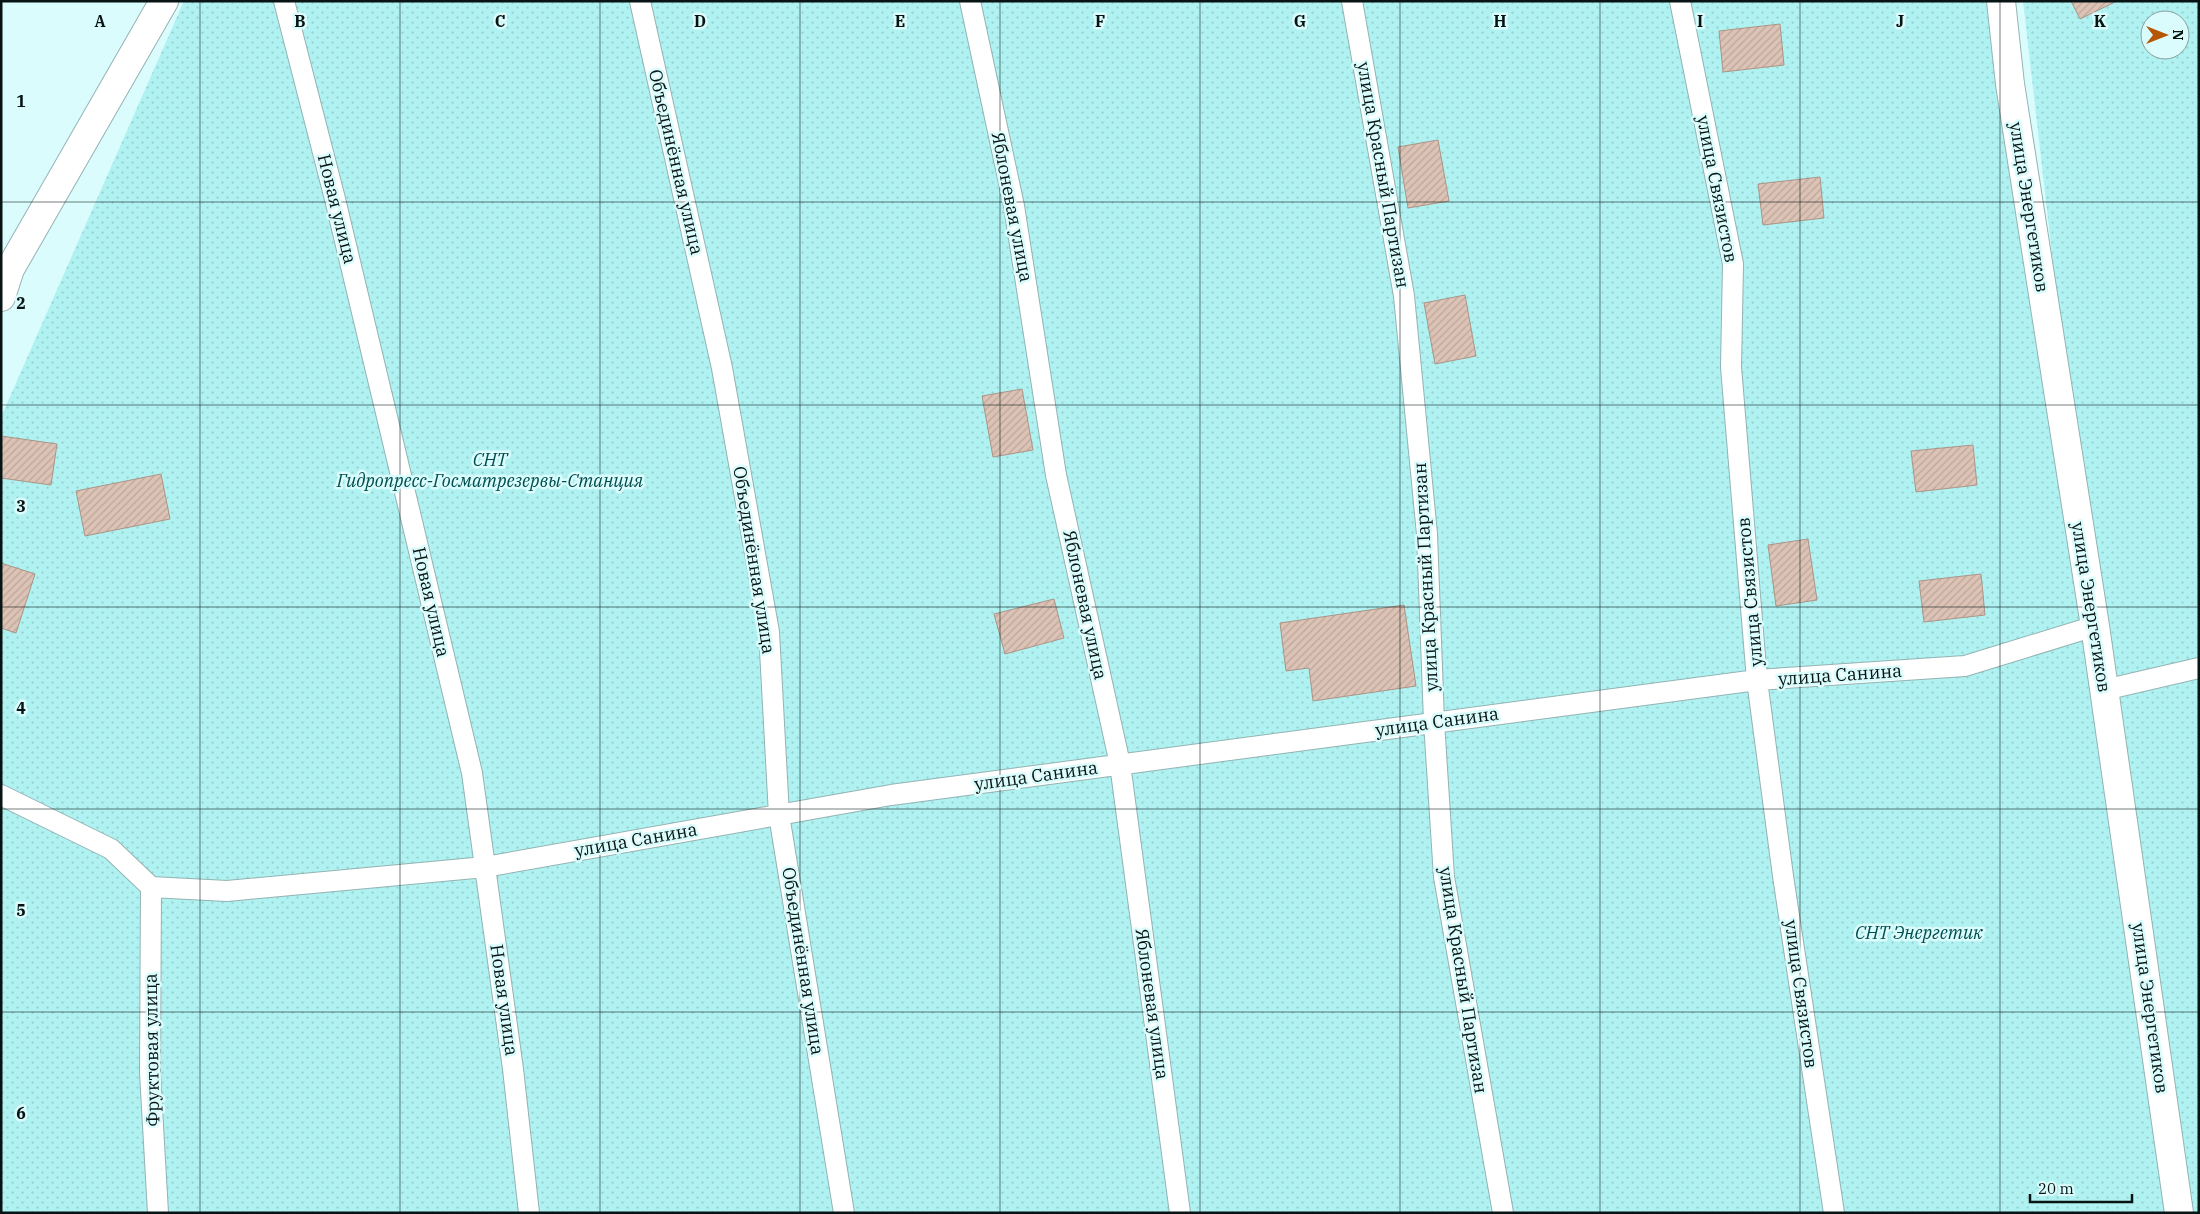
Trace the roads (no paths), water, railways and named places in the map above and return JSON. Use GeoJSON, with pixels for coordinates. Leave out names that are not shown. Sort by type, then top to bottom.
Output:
{"type":"FeatureCollection","features":[{"type":"Feature","properties":{"kind":"street"},"geometry":{"type":"LineString","coordinates":[[1,297],[10,269],[164,1]]}},
{"type":"Feature","properties":{"kind":"street","name":"улица Энергетиков"},"geometry":{"type":"LineString","coordinates":[[2001,1],[2010,84],[2095,626],[2179,1213]]}},
{"type":"Feature","properties":{"kind":"lane","name":"Новая улица"},"geometry":{"type":"LineString","coordinates":[[284,1],[338,209],[472,773],[513,1069],[529,1213]]}},
{"type":"Feature","properties":{"kind":"lane","name":"Объединённая улица"},"geometry":{"type":"LineString","coordinates":[[640,1],[722,368],[769,632],[779,815],[844,1213]]}},
{"type":"Feature","properties":{"kind":"lane","name":"Яблоневая улица"},"geometry":{"type":"LineString","coordinates":[[970,1],[1014,206],[1056,475],[1120,764],[1180,1213]]}},
{"type":"Feature","properties":{"kind":"lane","name":"улица Красный Партизан"},"geometry":{"type":"LineString","coordinates":[[1352,1],[1404,296],[1427,534],[1434,722],[1444,877],[1503,1213]]}},
{"type":"Feature","properties":{"kind":"lane","name":"улица Связистов"},"geometry":{"type":"LineString","coordinates":[[1680,1],[1733,264],[1731,367],[1757,680],[1785,885],[1834,1213]]}},
{"type":"Feature","properties":{"kind":"lane","name":"улица Санина"},"geometry":{"type":"LineString","coordinates":[[151,887],[227,891],[485,867],[891,795],[1757,680],[1965,666],[2095,626]]}},
{"type":"Feature","properties":{"kind":"lane"},"geometry":{"type":"LineString","coordinates":[[2104,690],[2199,668]]}},
{"type":"Feature","properties":{"kind":"lane"},"geometry":{"type":"LineString","coordinates":[[1,795],[111,849],[151,887]]}},
{"type":"Feature","properties":{"kind":"lane","name":"Фруктовая улица"},"geometry":{"type":"LineString","coordinates":[[151,887],[150,1073],[158,1213]]}},
{"type":"Feature","properties":{"kind":"park label","name":"СНТ Гидропресс-Госматрезервы-Станция"},"geometry":{"type":"Point","coordinates":[490,470]}},
{"type":"Feature","properties":{"kind":"park label","name":"СНТ Энергетик"},"geometry":{"type":"Point","coordinates":[1919,933]}}]}
